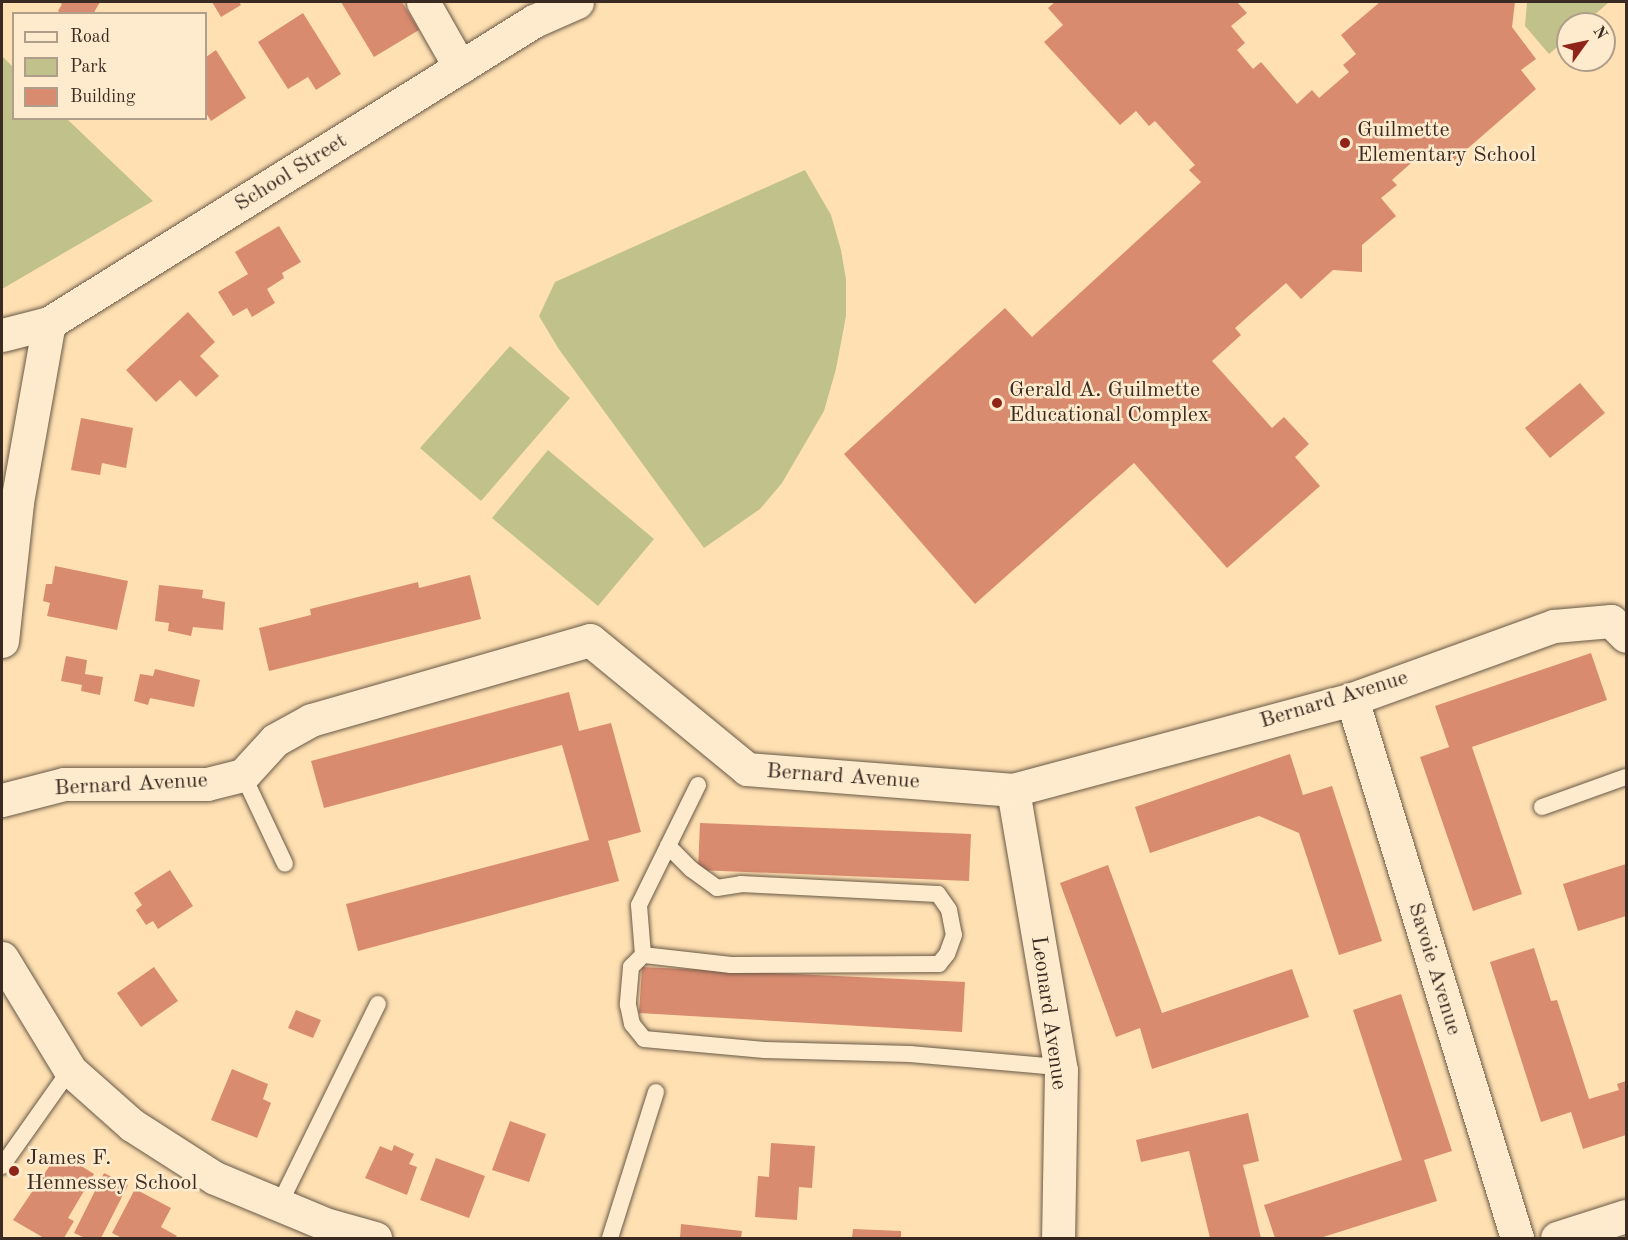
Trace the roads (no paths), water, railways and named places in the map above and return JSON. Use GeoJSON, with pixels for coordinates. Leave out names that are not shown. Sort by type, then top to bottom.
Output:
{"type":"FeatureCollection","features":[{"type":"Feature","properties":{"kind":"street"},"geometry":{"type":"LineString","coordinates":[[423,2],[460,67]]}},
{"type":"Feature","properties":{"kind":"street","name":"School Street"},"geometry":{"type":"LineString","coordinates":[[2,335],[49,323],[534,21],[577,2]]}},
{"type":"Feature","properties":{"kind":"street"},"geometry":{"type":"LineString","coordinates":[[2,641],[17,502],[49,323]]}},
{"type":"Feature","properties":{"kind":"street","name":"Bernard Avenue"},"geometry":{"type":"LineString","coordinates":[[2,800],[64,784],[207,784],[243,775],[275,740],[311,720],[590,640],[747,769],[1013,790],[1352,699],[1554,626],[1621,625]]}},
{"type":"Feature","properties":{"kind":"street","name":"Savoie Avenue"},"geometry":{"type":"LineString","coordinates":[[1352,699],[1516,1239]]}},
{"type":"Feature","properties":{"kind":"street","name":"Leonard Avenue"},"geometry":{"type":"LineString","coordinates":[[1013,790],[1060,1067],[1058,1239]]}},
{"type":"Feature","properties":{"kind":"street"},"geometry":{"type":"LineString","coordinates":[[2,958],[70,1070],[132,1125],[215,1178],[328,1225],[375,1239]]}},
{"type":"Feature","properties":{"kind":"street"},"geometry":{"type":"LineString","coordinates":[[1557,1239],[1626,1216]]}},
{"type":"Feature","properties":{"kind":"lane"},"geometry":{"type":"LineString","coordinates":[[243,775],[285,864]]}},
{"type":"Feature","properties":{"kind":"lane"},"geometry":{"type":"LineString","coordinates":[[1542,807],[1626,777]]}},
{"type":"Feature","properties":{"kind":"lane"},"geometry":{"type":"LineString","coordinates":[[698,785],[639,905],[643,955],[632,967],[628,1005],[632,1024],[644,1039],[765,1050],[909,1054],[1060,1067]]}},
{"type":"Feature","properties":{"kind":"lane"},"geometry":{"type":"LineString","coordinates":[[643,955],[731,965],[939,964],[947,954],[954,934],[949,910],[938,894],[753,885],[717,888],[691,869],[668,846]]}},
{"type":"Feature","properties":{"kind":"lane"},"geometry":{"type":"LineString","coordinates":[[279,1205],[378,1004]]}},
{"type":"Feature","properties":{"kind":"lane"},"geometry":{"type":"LineString","coordinates":[[2,1166],[70,1070]]}},
{"type":"Feature","properties":{"kind":"lane"},"geometry":{"type":"LineString","coordinates":[[610,1239],[656,1092]]}},
{"type":"Feature","properties":{"kind":"place","name":"Guilmette Elementary School"},"geometry":{"type":"Point","coordinates":[1345,143]}},
{"type":"Feature","properties":{"kind":"place","name":"Gerald A. Guilmette Educational Complex"},"geometry":{"type":"Point","coordinates":[997,403]}},
{"type":"Feature","properties":{"kind":"place","name":"James F. Hennessey School"},"geometry":{"type":"Point","coordinates":[14,1171]}}]}
